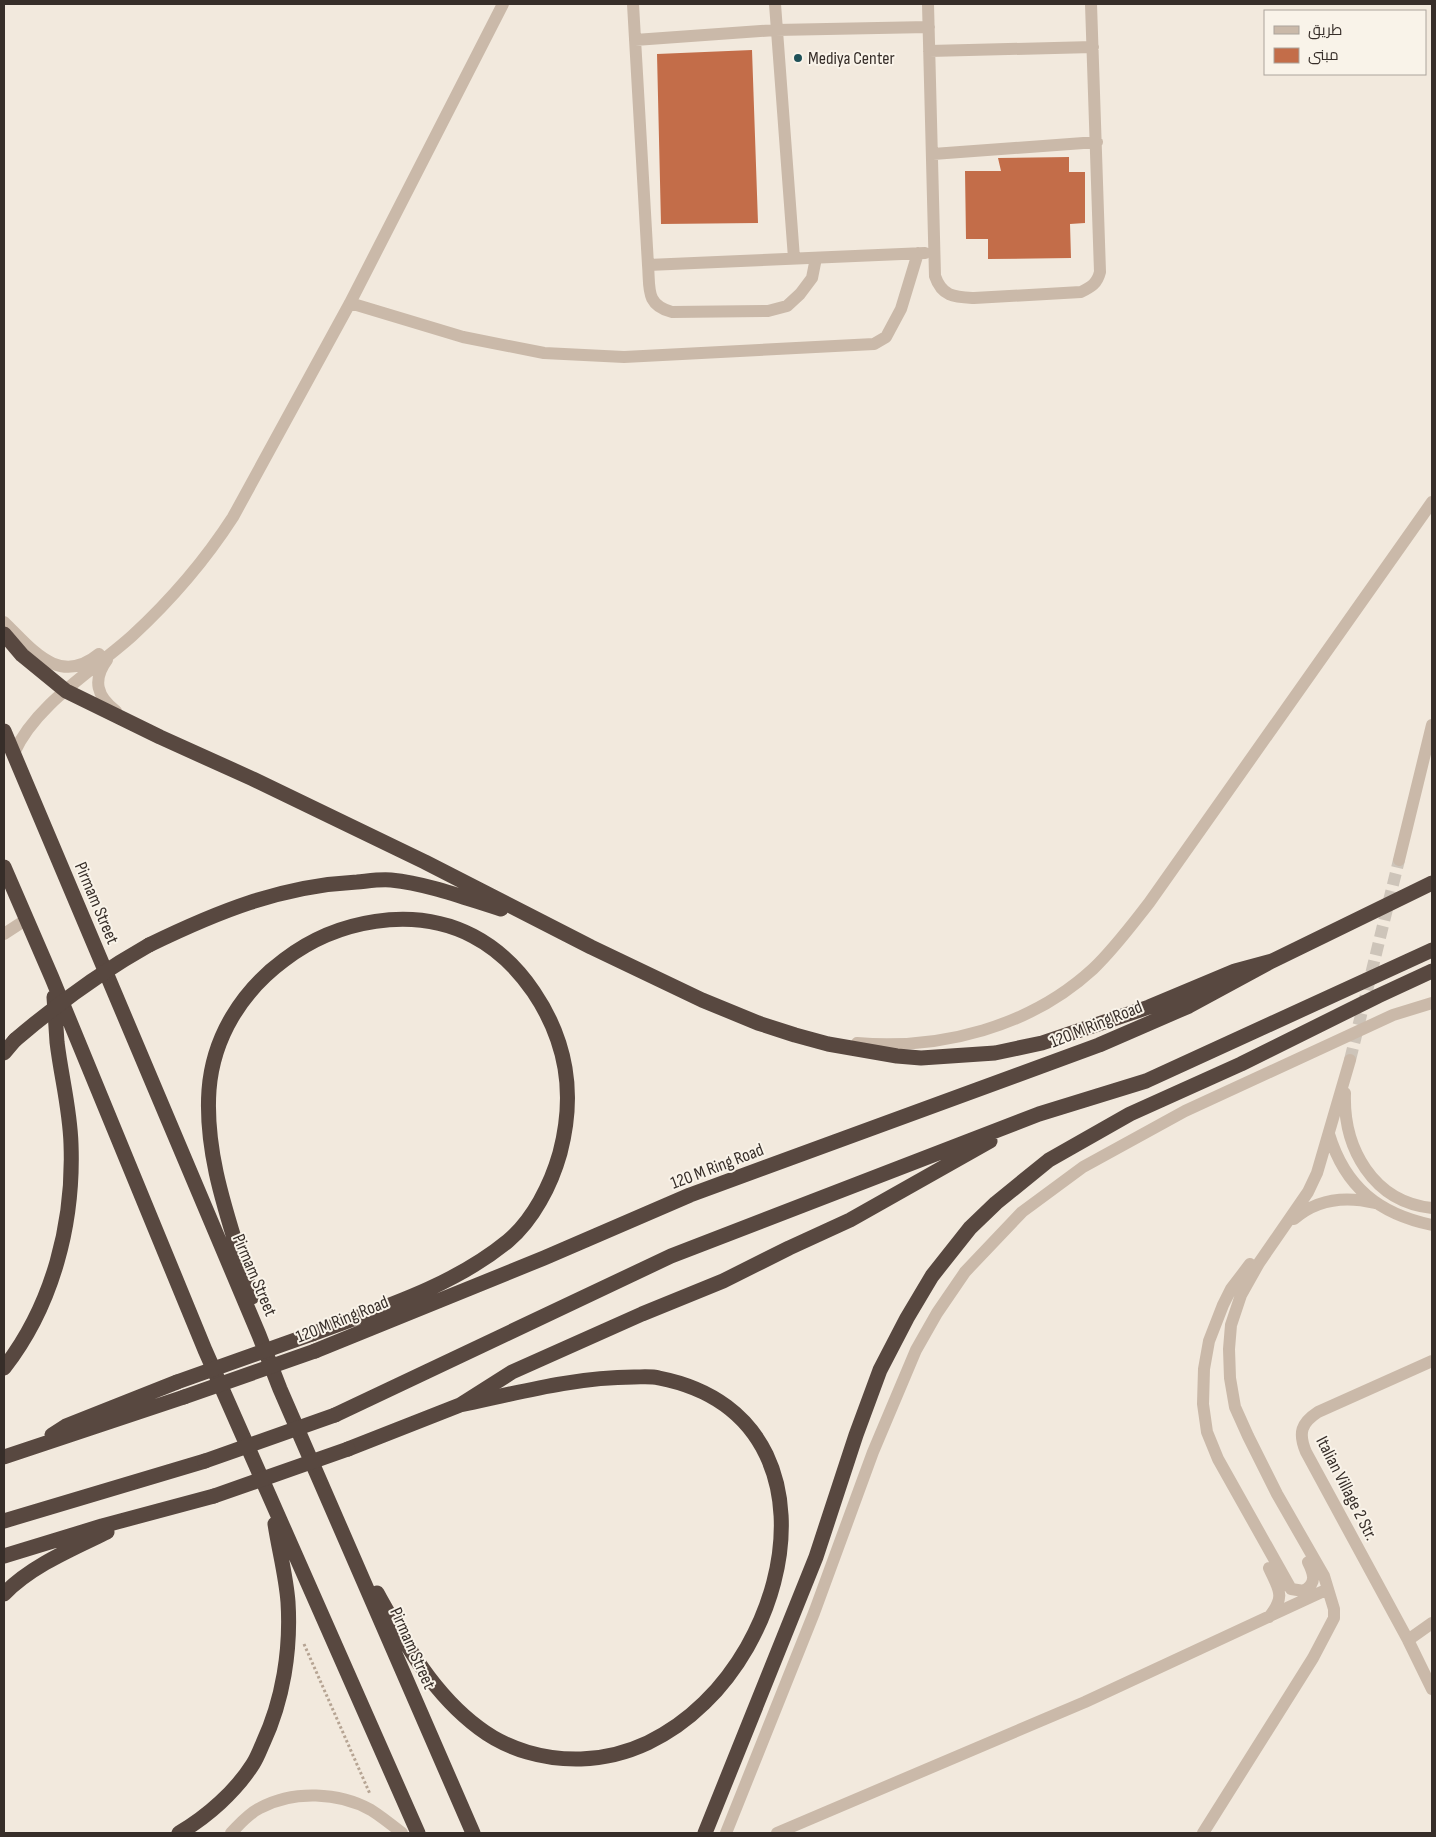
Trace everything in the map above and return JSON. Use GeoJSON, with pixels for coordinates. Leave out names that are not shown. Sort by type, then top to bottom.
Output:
{"type":"FeatureCollection","features":[{"type":"Feature","properties":{"kind":"highway"},"geometry":{"type":"LineString","coordinates":[[4,634],[22,655],[66,691],[425,862],[538,921],[702,1000],[739,1016],[794,1035],[854,1049],[897,1056],[921,1058],[995,1053],[1042,1043],[1149,1007],[1235,970],[1272,961]]}},
{"type":"Feature","properties":{"kind":"highway","name":"Pirmam Street"},"geometry":{"type":"LineString","coordinates":[[4,731],[318,1479],[473,1833]]}},
{"type":"Feature","properties":{"kind":"highway"},"geometry":{"type":"LineString","coordinates":[[4,867],[52,978],[204,1350],[418,1833]]}},
{"type":"Feature","properties":{"kind":"highway"},"geometry":{"type":"LineString","coordinates":[[4,1053],[15,1040],[43,1016],[115,964],[148,945],[218,914],[280,892],[349,882],[389,880],[426,887],[538,921]]}},
{"type":"Feature","properties":{"kind":"highway","name":"120 M Ring Road"},"geometry":{"type":"LineString","coordinates":[[4,1457],[315,1351],[544,1258],[690,1195],[1099,1045],[1189,1006],[1272,961],[1432,883]]}},
{"type":"Feature","properties":{"kind":"highway"},"geometry":{"type":"LineString","coordinates":[[31,1448],[66,1426],[177,1382],[312,1334],[436,1285],[490,1255],[510,1239],[523,1225],[551,1181],[565,1133],[567,1111],[566,1070],[562,1052],[547,1014],[526,983],[509,963],[485,944],[471,936],[432,924],[394,920],[358,924],[324,935],[297,950],[265,976],[250,991],[229,1023],[216,1055],[210,1088],[211,1141],[220,1186],[252,1297],[259,1335]]}},
{"type":"Feature","properties":{"kind":"highway"},"geometry":{"type":"LineString","coordinates":[[4,1521],[205,1461],[335,1415],[671,1256],[1039,1114],[1146,1081],[1432,950]]}},
{"type":"Feature","properties":{"kind":"highway"},"geometry":{"type":"LineString","coordinates":[[706,1833],[816,1557],[856,1435],[880,1370],[907,1318],[932,1276],[970,1228],[996,1203],[1049,1160],[1122,1118],[1241,1064],[1432,971]]}},
{"type":"Feature","properties":{"kind":"highway"},"geometry":{"type":"LineString","coordinates":[[4,1368],[30,1331],[45,1298],[55,1268],[68,1209],[71,1143],[67,1103],[57,1043],[52,978]]}},
{"type":"Feature","properties":{"kind":"highway"},"geometry":{"type":"LineString","coordinates":[[460,1405],[512,1372],[642,1314],[723,1281],[850,1220],[1039,1114]]}},
{"type":"Feature","properties":{"kind":"highway"},"geometry":{"type":"LineString","coordinates":[[4,1556],[214,1496],[348,1449],[460,1405],[605,1377],[658,1377],[699,1390],[713,1397],[730,1407],[754,1430],[767,1455],[778,1488],[780,1548],[775,1578],[768,1603],[749,1645],[730,1675],[696,1711],[660,1737],[618,1753],[596,1758],[554,1758],[518,1749],[481,1729],[445,1698],[414,1657],[375,1589],[318,1479]]}},
{"type":"Feature","properties":{"kind":"highway"},"geometry":{"type":"LineString","coordinates":[[179,1833],[196,1824],[225,1798],[254,1764],[272,1724],[284,1680],[288,1610],[272,1502]]}},
{"type":"Feature","properties":{"kind":"highway"},"geometry":{"type":"LineString","coordinates":[[4,1594],[25,1577],[57,1558],[145,1515]]}},
{"type":"Feature","properties":{"kind":"street"},"geometry":{"type":"LineString","coordinates":[[14,753],[32,722],[167,602],[190,578],[233,517],[350,303],[503,4]]}},
{"type":"Feature","properties":{"kind":"street"},"geometry":{"type":"LineString","coordinates":[[633,4],[648,265],[651,297],[656,306],[662,310],[672,312],[768,311],[787,306],[800,294],[812,278],[816,258]]}},
{"type":"Feature","properties":{"kind":"street"},"geometry":{"type":"LineString","coordinates":[[775,4],[794,258]]}},
{"type":"Feature","properties":{"kind":"street"},"geometry":{"type":"LineString","coordinates":[[928,4],[935,276],[938,287],[958,297],[974,298],[1081,292],[1098,280],[1100,272],[1097,142],[1091,4]]}},
{"type":"Feature","properties":{"kind":"street"},"geometry":{"type":"LineString","coordinates":[[635,40],[776,30],[929,27]]}},
{"type":"Feature","properties":{"kind":"street"},"geometry":{"type":"LineString","coordinates":[[929,51],[1093,48]]}},
{"type":"Feature","properties":{"kind":"street"},"geometry":{"type":"LineString","coordinates":[[933,154],[1097,142]]}},
{"type":"Feature","properties":{"kind":"street"},"geometry":{"type":"LineString","coordinates":[[648,265],[934,252]]}},
{"type":"Feature","properties":{"kind":"street"},"geometry":{"type":"LineString","coordinates":[[350,303],[463,337],[544,353],[624,357],[874,344],[886,337],[900,309],[918,253]]}},
{"type":"Feature","properties":{"kind":"street"},"geometry":{"type":"LineString","coordinates":[[794,1035],[885,1045],[947,1039],[980,1031],[1029,1012],[1054,998],[1092,970],[1124,935],[1149,902],[1432,502]]}},
{"type":"Feature","properties":{"kind":"street"},"geometry":{"type":"LineString","coordinates":[[4,622],[40,657],[57,665],[72,667],[80,666],[95,657],[167,602]]}},
{"type":"Feature","properties":{"kind":"street"},"geometry":{"type":"LineString","coordinates":[[112,652],[99,673],[99,691],[106,704],[132,723]]}},
{"type":"Feature","properties":{"kind":"street"},"geometry":{"type":"LineString","coordinates":[[1399,860],[1432,725]]}},
{"type":"Feature","properties":{"kind":"street"},"geometry":{"type":"LineString","coordinates":[[4,934],[27,919]]}},
{"type":"Feature","properties":{"kind":"street"},"geometry":{"type":"LineString","coordinates":[[726,1833],[814,1613],[873,1452],[916,1350],[937,1313],[965,1272],[1022,1212],[1083,1167],[1185,1111],[1393,1014],[1432,1003]]}},
{"type":"Feature","properties":{"kind":"street"},"geometry":{"type":"LineString","coordinates":[[1203,1833],[1313,1658],[1334,1618],[1334,1609],[1319,1566],[1277,1494],[1235,1407],[1232,1393],[1229,1350],[1231,1325],[1241,1294],[1259,1263],[1308,1192],[1317,1173],[1350,1060]]}},
{"type":"Feature","properties":{"kind":"street"},"geometry":{"type":"LineString","coordinates":[[1346,1074],[1347,1128],[1350,1140],[1361,1164],[1375,1181],[1392,1194],[1411,1204],[1432,1208]]}},
{"type":"Feature","properties":{"kind":"street"},"geometry":{"type":"LineString","coordinates":[[1329,1134],[1333,1146],[1346,1170],[1366,1196],[1398,1216],[1432,1225]]}},
{"type":"Feature","properties":{"kind":"street"},"geometry":{"type":"LineString","coordinates":[[1269,1618],[1280,1599],[1279,1591],[1225,1483],[1212,1454],[1207,1432],[1202,1386],[1209,1341],[1231,1289],[1250,1264],[1296,1217],[1316,1205],[1334,1200],[1355,1199],[1375,1203]]}},
{"type":"Feature","properties":{"kind":"street","name":"Italian Village 2 Str."},"geometry":{"type":"LineString","coordinates":[[1432,1361],[1318,1412],[1306,1422],[1301,1435],[1306,1452],[1408,1640],[1432,1689]]}},
{"type":"Feature","properties":{"kind":"street"},"geometry":{"type":"LineString","coordinates":[[1207,1432],[1218,1459],[1288,1586],[1295,1591],[1304,1592],[1312,1585],[1315,1576],[1270,1490],[1252,1452],[1248,1436]]}},
{"type":"Feature","properties":{"kind":"street"},"geometry":{"type":"LineString","coordinates":[[777,1833],[1085,1702],[1328,1589]]}},
{"type":"Feature","properties":{"kind":"street"},"geometry":{"type":"LineString","coordinates":[[1408,1640],[1432,1623]]}},
{"type":"Feature","properties":{"kind":"street"},"geometry":{"type":"LineString","coordinates":[[231,1833],[259,1808],[272,1802],[301,1796],[344,1799],[379,1815],[402,1833]]}},
{"type":"Feature","properties":{"kind":"path"},"geometry":{"type":"LineString","coordinates":[[304,1644],[379,1815]]}},
{"type":"Feature","properties":{"kind":"building"},"geometry":{"type":"Polygon","coordinates":[[[752,50],[758,223],[661,224],[657,54],[752,50]]]}},
{"type":"Feature","properties":{"kind":"building"},"geometry":{"type":"Polygon","coordinates":[[[1069,157],[1069,172],[1085,172],[1085,223],[1070,224],[1071,258],[988,259],[988,239],[966,239],[965,171],[1001,171],[998,158],[1069,157]]]}},
{"type":"Feature","properties":{"kind":"tunnel"},"geometry":{"type":"LineString","coordinates":[[1350,1060],[1399,860]]}},
{"type":"Feature","properties":{"kind":"place","name":"Mediya Center"},"geometry":{"type":"Point","coordinates":[798,58]}}]}
